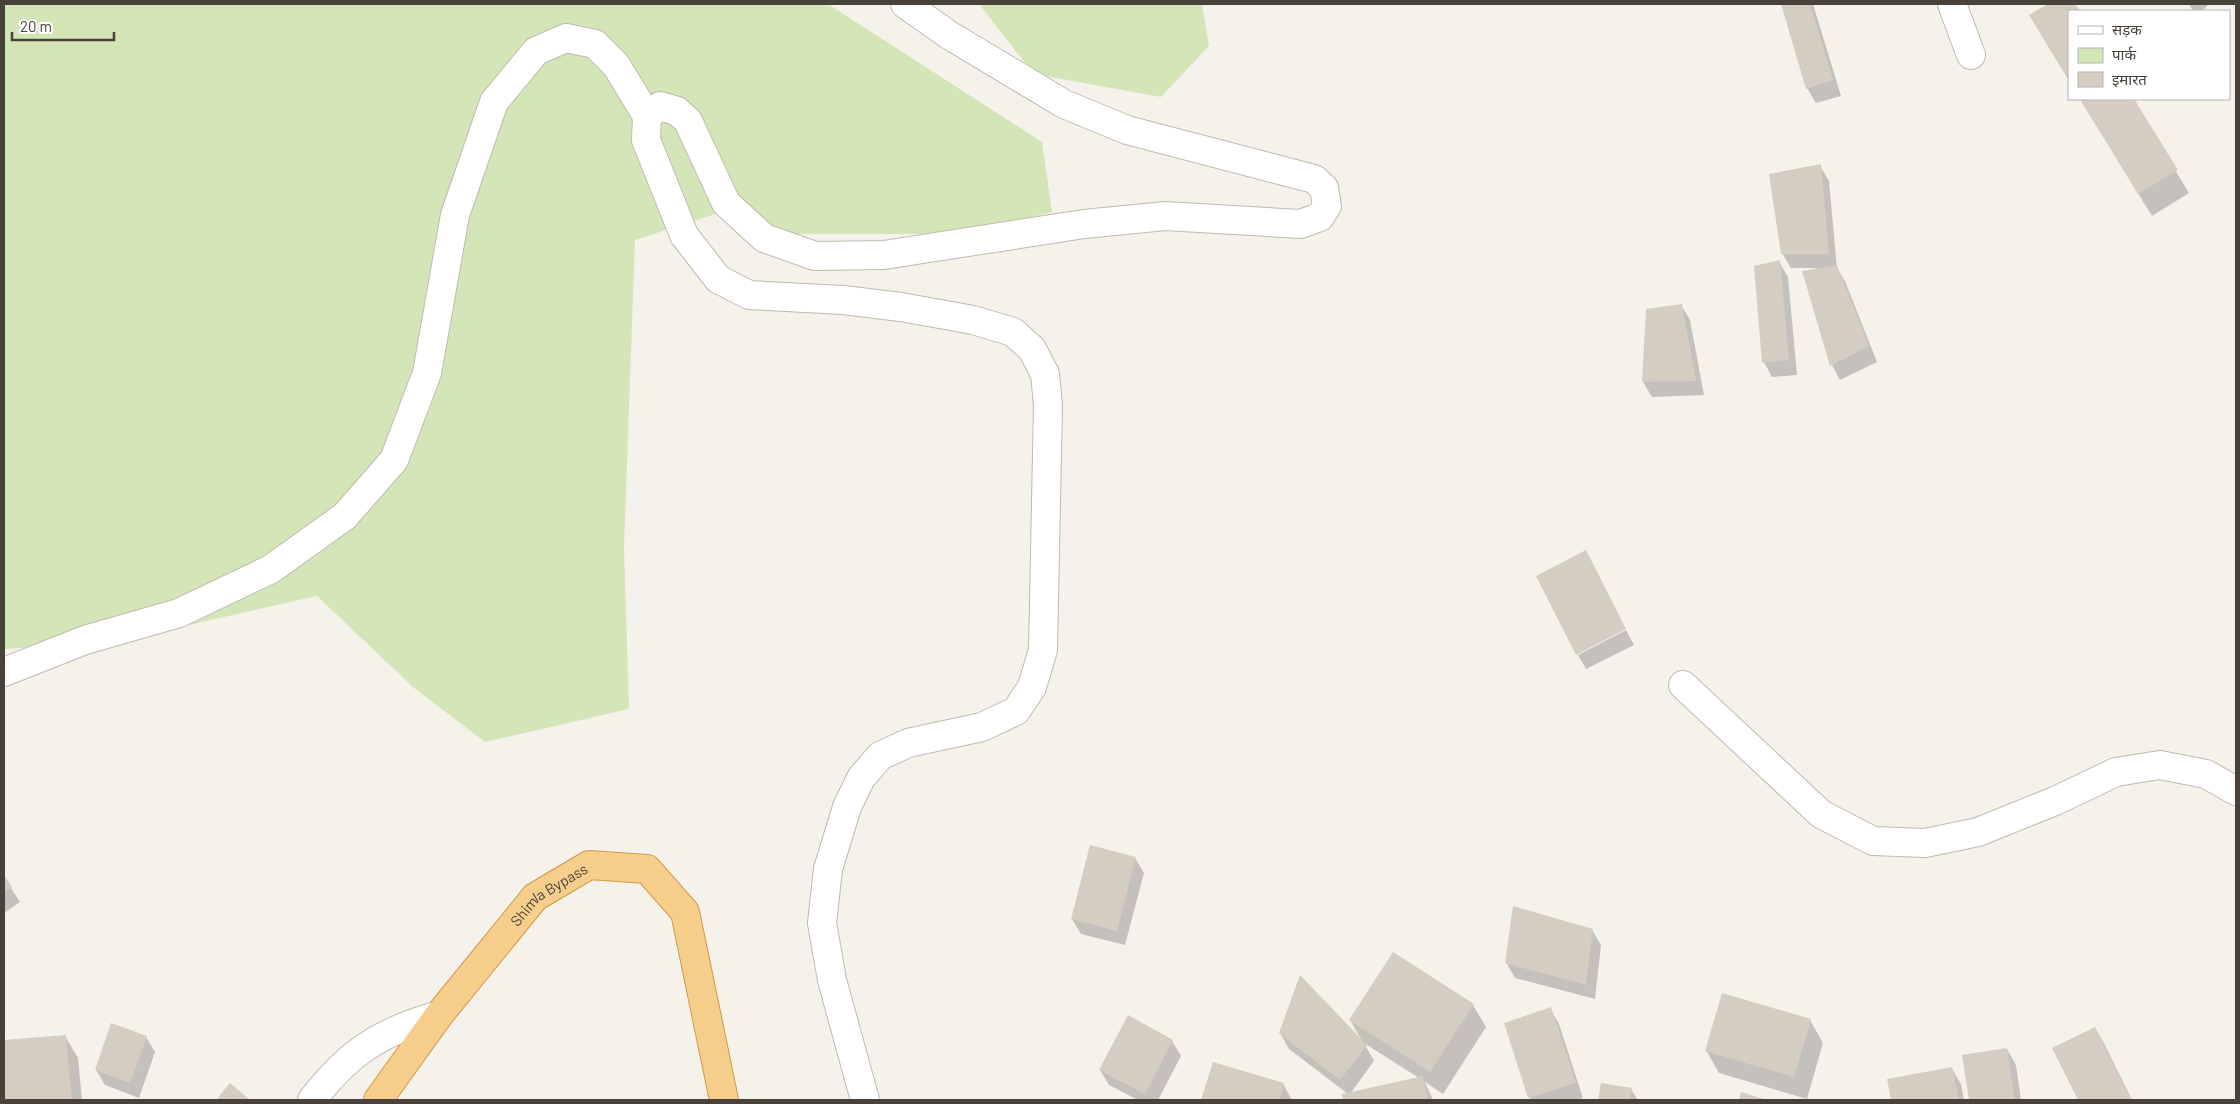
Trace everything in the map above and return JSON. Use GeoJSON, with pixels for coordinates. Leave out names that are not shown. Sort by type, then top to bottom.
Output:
{"type":"FeatureCollection","features":[{"type":"Feature","properties":{"kind":"highway","name":"Shimla Bypass"},"geometry":{"type":"LineString","coordinates":[[378,1100],[439,1015],[535,897],[590,865],[647,869],[685,912],[724,1100]]}},
{"type":"Feature","properties":{"kind":"street"},"geometry":{"type":"LineString","coordinates":[[647,116],[660,106],[677,112],[688,120],[726,202],[764,238],[815,256],[884,255],[1084,224],[1164,216],[1300,224],[1320,217],[1327,206],[1324,188],[1314,179],[1127,130],[1064,104],[949,35],[905,4]]}},
{"type":"Feature","properties":{"kind":"street"},"geometry":{"type":"LineString","coordinates":[[1952,4],[1971,56]]}},
{"type":"Feature","properties":{"kind":"street"},"geometry":{"type":"LineString","coordinates":[[4,672],[85,640],[179,613],[271,570],[344,516],[394,460],[427,373],[455,215],[494,102],[536,52],[566,38],[595,44],[616,65],[647,116],[646,140],[684,235],[718,279],[749,295],[843,300],[901,307],[973,320],[1013,332],[1032,349],[1045,374],[1048,405],[1043,650],[1032,687],[1016,711],[982,727],[908,743],[880,756],[861,778],[847,807],[828,869],[822,923],[832,980],[865,1100]]}},
{"type":"Feature","properties":{"kind":"street"},"geometry":{"type":"LineString","coordinates":[[1683,685],[1821,814],[1873,841],[1925,843],[1978,832],[2055,801],[2116,772],[2160,765],[2206,774],[2236,791]]}},
{"type":"Feature","properties":{"kind":"street"},"geometry":{"type":"LineString","coordinates":[[312,1100],[328,1079],[367,1044],[406,1025],[439,1015]]}},
{"type":"Feature","properties":{"kind":"green space"},"geometry":{"type":"Polygon","coordinates":[[[4,4],[828,4],[1042,142],[1052,212],[961,234],[768,234],[722,212],[635,240],[624,549],[629,709],[485,742],[414,688],[317,596],[109,643],[4,649],[4,4]]]}},
{"type":"Feature","properties":{"kind":"green space"},"geometry":{"type":"Polygon","coordinates":[[[979,4],[1202,4],[1209,46],[1161,97],[1034,74],[979,4]]]}},
{"type":"Feature","properties":{"kind":"building"},"geometry":{"type":"Polygon","coordinates":[[[1781,4],[1810,4],[1833,80],[1806,89],[1781,4]]]}},
{"type":"Feature","properties":{"kind":"building"},"geometry":{"type":"Polygon","coordinates":[[[2048,4],[2075,4],[2079,10],[2068,10],[2068,79],[2029,15],[2048,4]]]}},
{"type":"Feature","properties":{"kind":"building"},"geometry":{"type":"Polygon","coordinates":[[[2081,100],[2135,100],[2178,170],[2138,194],[2081,100]]]}},
{"type":"Feature","properties":{"kind":"building"},"geometry":{"type":"Polygon","coordinates":[[[1821,164],[1829,254],[1781,254],[1769,174],[1821,164]]]}},
{"type":"Feature","properties":{"kind":"building"},"geometry":{"type":"Polygon","coordinates":[[[1780,260],[1789,360],[1762,363],[1754,266],[1780,260]]]}},
{"type":"Feature","properties":{"kind":"building"},"geometry":{"type":"Polygon","coordinates":[[[1837,265],[1869,346],[1830,366],[1802,271],[1837,265]]]}},
{"type":"Feature","properties":{"kind":"building"},"geometry":{"type":"Polygon","coordinates":[[[1682,304],[1696,381],[1642,382],[1646,309],[1682,304]]]}},
{"type":"Feature","properties":{"kind":"building"},"geometry":{"type":"Polygon","coordinates":[[[1586,550],[1626,629],[1576,655],[1536,576],[1586,550]]]}},
{"type":"Feature","properties":{"kind":"building"},"geometry":{"type":"Polygon","coordinates":[[[1090,845],[1136,857],[1117,931],[1071,919],[1090,845]]]}},
{"type":"Feature","properties":{"kind":"building"},"geometry":{"type":"Polygon","coordinates":[[[4,875],[12,887],[4,892],[4,875]]]}},
{"type":"Feature","properties":{"kind":"building"},"geometry":{"type":"Polygon","coordinates":[[[1513,906],[1593,929],[1586,985],[1505,963],[1513,906]]]}},
{"type":"Feature","properties":{"kind":"building"},"geometry":{"type":"Polygon","coordinates":[[[1393,952],[1474,1004],[1430,1072],[1349,1020],[1393,952]]]}},
{"type":"Feature","properties":{"kind":"building"},"geometry":{"type":"Polygon","coordinates":[[[1300,975],[1367,1045],[1340,1080],[1279,1033],[1300,975]]]}},
{"type":"Feature","properties":{"kind":"building"},"geometry":{"type":"Polygon","coordinates":[[[1722,993],[1811,1019],[1794,1077],[1705,1051],[1722,993]]]}},
{"type":"Feature","properties":{"kind":"building"},"geometry":{"type":"Polygon","coordinates":[[[1551,1007],[1576,1083],[1528,1098],[1504,1023],[1551,1007]]]}},
{"type":"Feature","properties":{"kind":"building"},"geometry":{"type":"Polygon","coordinates":[[[1128,1015],[1173,1040],[1145,1094],[1099,1070],[1128,1015]]]}},
{"type":"Feature","properties":{"kind":"building"},"geometry":{"type":"Polygon","coordinates":[[[111,1023],[147,1036],[130,1083],[95,1070],[111,1023]]]}},
{"type":"Feature","properties":{"kind":"building"},"geometry":{"type":"Polygon","coordinates":[[[2095,1027],[2132,1100],[2078,1100],[2052,1048],[2095,1027]]]}},
{"type":"Feature","properties":{"kind":"building"},"geometry":{"type":"Polygon","coordinates":[[[66,1035],[72,1100],[4,1100],[4,1040],[66,1035]]]}},
{"type":"Feature","properties":{"kind":"building"},"geometry":{"type":"Polygon","coordinates":[[[2007,1048],[2015,1100],[1969,1100],[1962,1055],[2007,1048]]]}},
{"type":"Feature","properties":{"kind":"building"},"geometry":{"type":"Polygon","coordinates":[[[1213,1062],[1284,1083],[1279,1100],[1201,1100],[1213,1062]]]}},
{"type":"Feature","properties":{"kind":"building"},"geometry":{"type":"Polygon","coordinates":[[[1952,1067],[1959,1100],[1891,1100],[1887,1079],[1952,1067]]]}},
{"type":"Feature","properties":{"kind":"building"},"geometry":{"type":"Polygon","coordinates":[[[1423,1076],[1428,1100],[1343,1100],[1342,1094],[1423,1076]]]}},
{"type":"Feature","properties":{"kind":"building"},"geometry":{"type":"Polygon","coordinates":[[[230,1083],[250,1100],[216,1100],[230,1083]]]}},
{"type":"Feature","properties":{"kind":"building"},"geometry":{"type":"Polygon","coordinates":[[[1601,1083],[1632,1088],[1630,1100],[1598,1100],[1601,1083]]]}},
{"type":"Feature","properties":{"kind":"building"},"geometry":{"type":"Polygon","coordinates":[[[1741,1092],[1767,1100],[1739,1100],[1741,1092]]]}}]}
